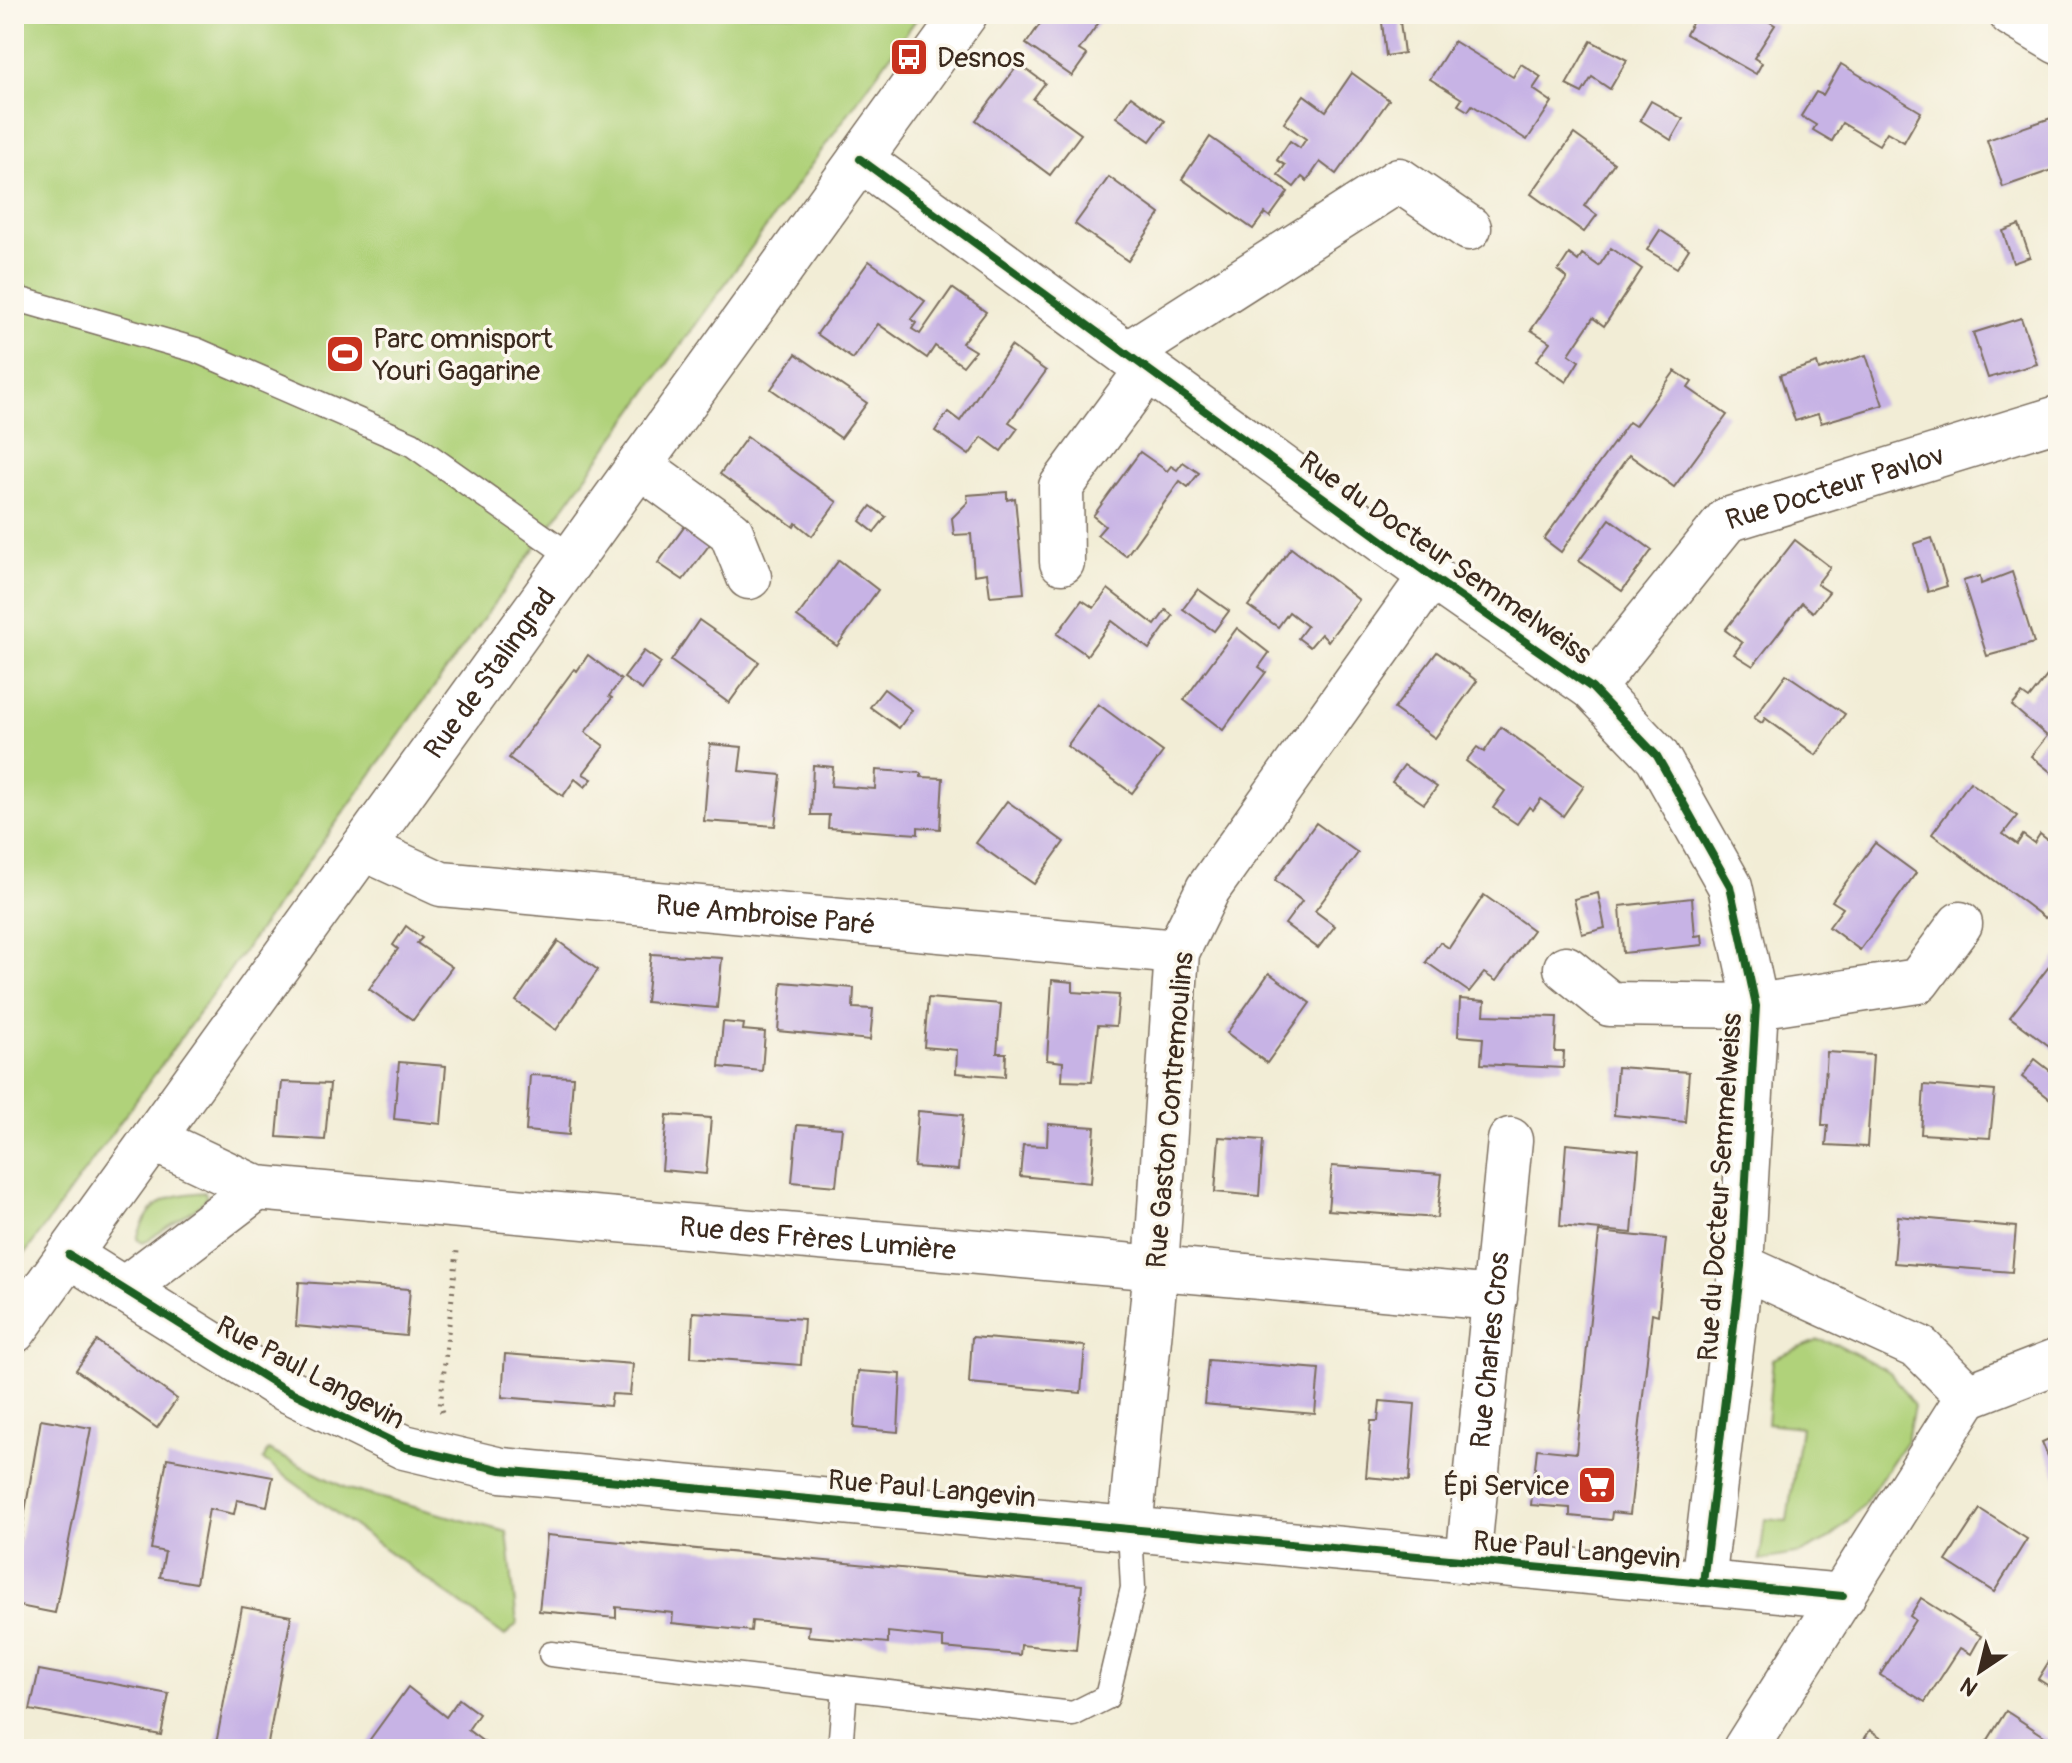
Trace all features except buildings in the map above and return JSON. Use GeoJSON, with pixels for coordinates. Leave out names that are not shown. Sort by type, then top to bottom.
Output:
{"type":"FeatureCollection","features":[{"type":"Feature","properties":{"kind":"street","name":"Rue de Stalingrad"},"geometry":{"type":"LineString","coordinates":[[14,1331],[965,14]]}},
{"type":"Feature","properties":{"kind":"street"},"geometry":{"type":"LineString","coordinates":[[2011,14],[2058,42]]}},
{"type":"Feature","properties":{"kind":"street","name":"Rue du Docteur Semmelweiss"},"geometry":{"type":"LineString","coordinates":[[860,159],[1431,576],[1592,688],[1657,756],[1730,886],[1756,1006],[1741,1266],[1703,1583]]}},
{"type":"Feature","properties":{"kind":"street"},"geometry":{"type":"LineString","coordinates":[[1062,562],[1061,487],[1137,362],[1399,180],[1469,228]]}},
{"type":"Feature","properties":{"kind":"street","name":"Rue Docteur Pavlov"},"geometry":{"type":"LineString","coordinates":[[1592,688],[1727,520],[2058,418]]}},
{"type":"Feature","properties":{"kind":"street"},"geometry":{"type":"LineString","coordinates":[[639,465],[731,532],[749,577]]}},
{"type":"Feature","properties":{"kind":"street","name":"Rue Gaston Contremoulins"},"geometry":{"type":"LineString","coordinates":[[1130,1529],[1156,1268],[1177,952],[1208,889],[1431,576]]}},
{"type":"Feature","properties":{"kind":"street","name":"Rue Ambroise Paré"},"geometry":{"type":"LineString","coordinates":[[363,848],[441,884],[1177,952]]}},
{"type":"Feature","properties":{"kind":"street"},"geometry":{"type":"LineString","coordinates":[[1566,968],[1610,1004],[1756,1006],[1918,981],[1960,924]]}},
{"type":"Feature","properties":{"kind":"street","name":"Rue des Frères Lumière"},"geometry":{"type":"LineString","coordinates":[[153,1139],[257,1188],[1495,1298]]}},
{"type":"Feature","properties":{"kind":"street","name":"Rue Charles Cros"},"geometry":{"type":"LineString","coordinates":[[1468,1561],[1510,1140]]}},
{"type":"Feature","properties":{"kind":"street"},"geometry":{"type":"LineString","coordinates":[[123,1290],[257,1188]]}},
{"type":"Feature","properties":{"kind":"street","name":"Rue Paul Langevin"},"geometry":{"type":"LineString","coordinates":[[69,1255],[279,1386],[404,1447],[501,1470],[1843,1596]]}},
{"type":"Feature","properties":{"kind":"street"},"geometry":{"type":"LineString","coordinates":[[1741,1266],[1920,1348],[1968,1396]]}},
{"type":"Feature","properties":{"kind":"street"},"geometry":{"type":"LineString","coordinates":[[1745,1749],[1968,1396],[2058,1361]]}},
{"type":"Feature","properties":{"kind":"lane"},"geometry":{"type":"LineString","coordinates":[[14,298],[196,350],[412,444],[572,557]]}},
{"type":"Feature","properties":{"kind":"lane"},"geometry":{"type":"LineString","coordinates":[[551,1654],[1073,1714],[1107,1697],[1133,1588],[1130,1529]]}},
{"type":"Feature","properties":{"kind":"lane"},"geometry":{"type":"LineString","coordinates":[[840,1749],[845,1688]]}},
{"type":"Feature","properties":{"kind":"path"},"geometry":{"type":"LineString","coordinates":[[456,1459],[440,1407],[461,1206]]}},
{"type":"Feature","properties":{"kind":"green space","name":"Parc omnisport Youri Gagarine"},"geometry":{"type":"Polygon","coordinates":[[[14,14],[920,14],[14,1269],[14,14]]]}},
{"type":"Feature","properties":{"kind":"green space"},"geometry":{"type":"Polygon","coordinates":[[[205,1192],[207,1197],[199,1206],[143,1243],[137,1239],[154,1207],[181,1195],[205,1192]]]}},
{"type":"Feature","properties":{"kind":"green space"},"geometry":{"type":"Polygon","coordinates":[[[1818,1340],[1839,1345],[1890,1372],[1914,1406],[1907,1440],[1863,1505],[1831,1538],[1801,1553],[1760,1560],[1765,1519],[1787,1521],[1801,1427],[1767,1423],[1773,1359],[1818,1340]]]}},
{"type":"Feature","properties":{"kind":"green space"},"geometry":{"type":"Polygon","coordinates":[[[268,1450],[348,1489],[507,1532],[517,1624],[505,1636],[263,1460],[268,1450]]]}},
{"type":"Feature","properties":{"kind":"cycle path"},"geometry":{"type":"LineString","coordinates":[[860,159],[1431,576],[1592,688],[1657,756],[1730,886],[1756,1006],[1741,1266],[1703,1583]]}},
{"type":"Feature","properties":{"kind":"cycle path"},"geometry":{"type":"LineString","coordinates":[[69,1255],[279,1386],[404,1447],[501,1470],[1843,1596]]}},
{"type":"Feature","properties":{"kind":"place","name":"Desnos"},"geometry":{"type":"Point","coordinates":[909,57]}},
{"type":"Feature","properties":{"kind":"place","name":"Parc omnisport Youri Gagarine"},"geometry":{"type":"Point","coordinates":[345,354]}},
{"type":"Feature","properties":{"kind":"place","name":"Épi Service"},"geometry":{"type":"Point","coordinates":[1597,1485]}}]}
